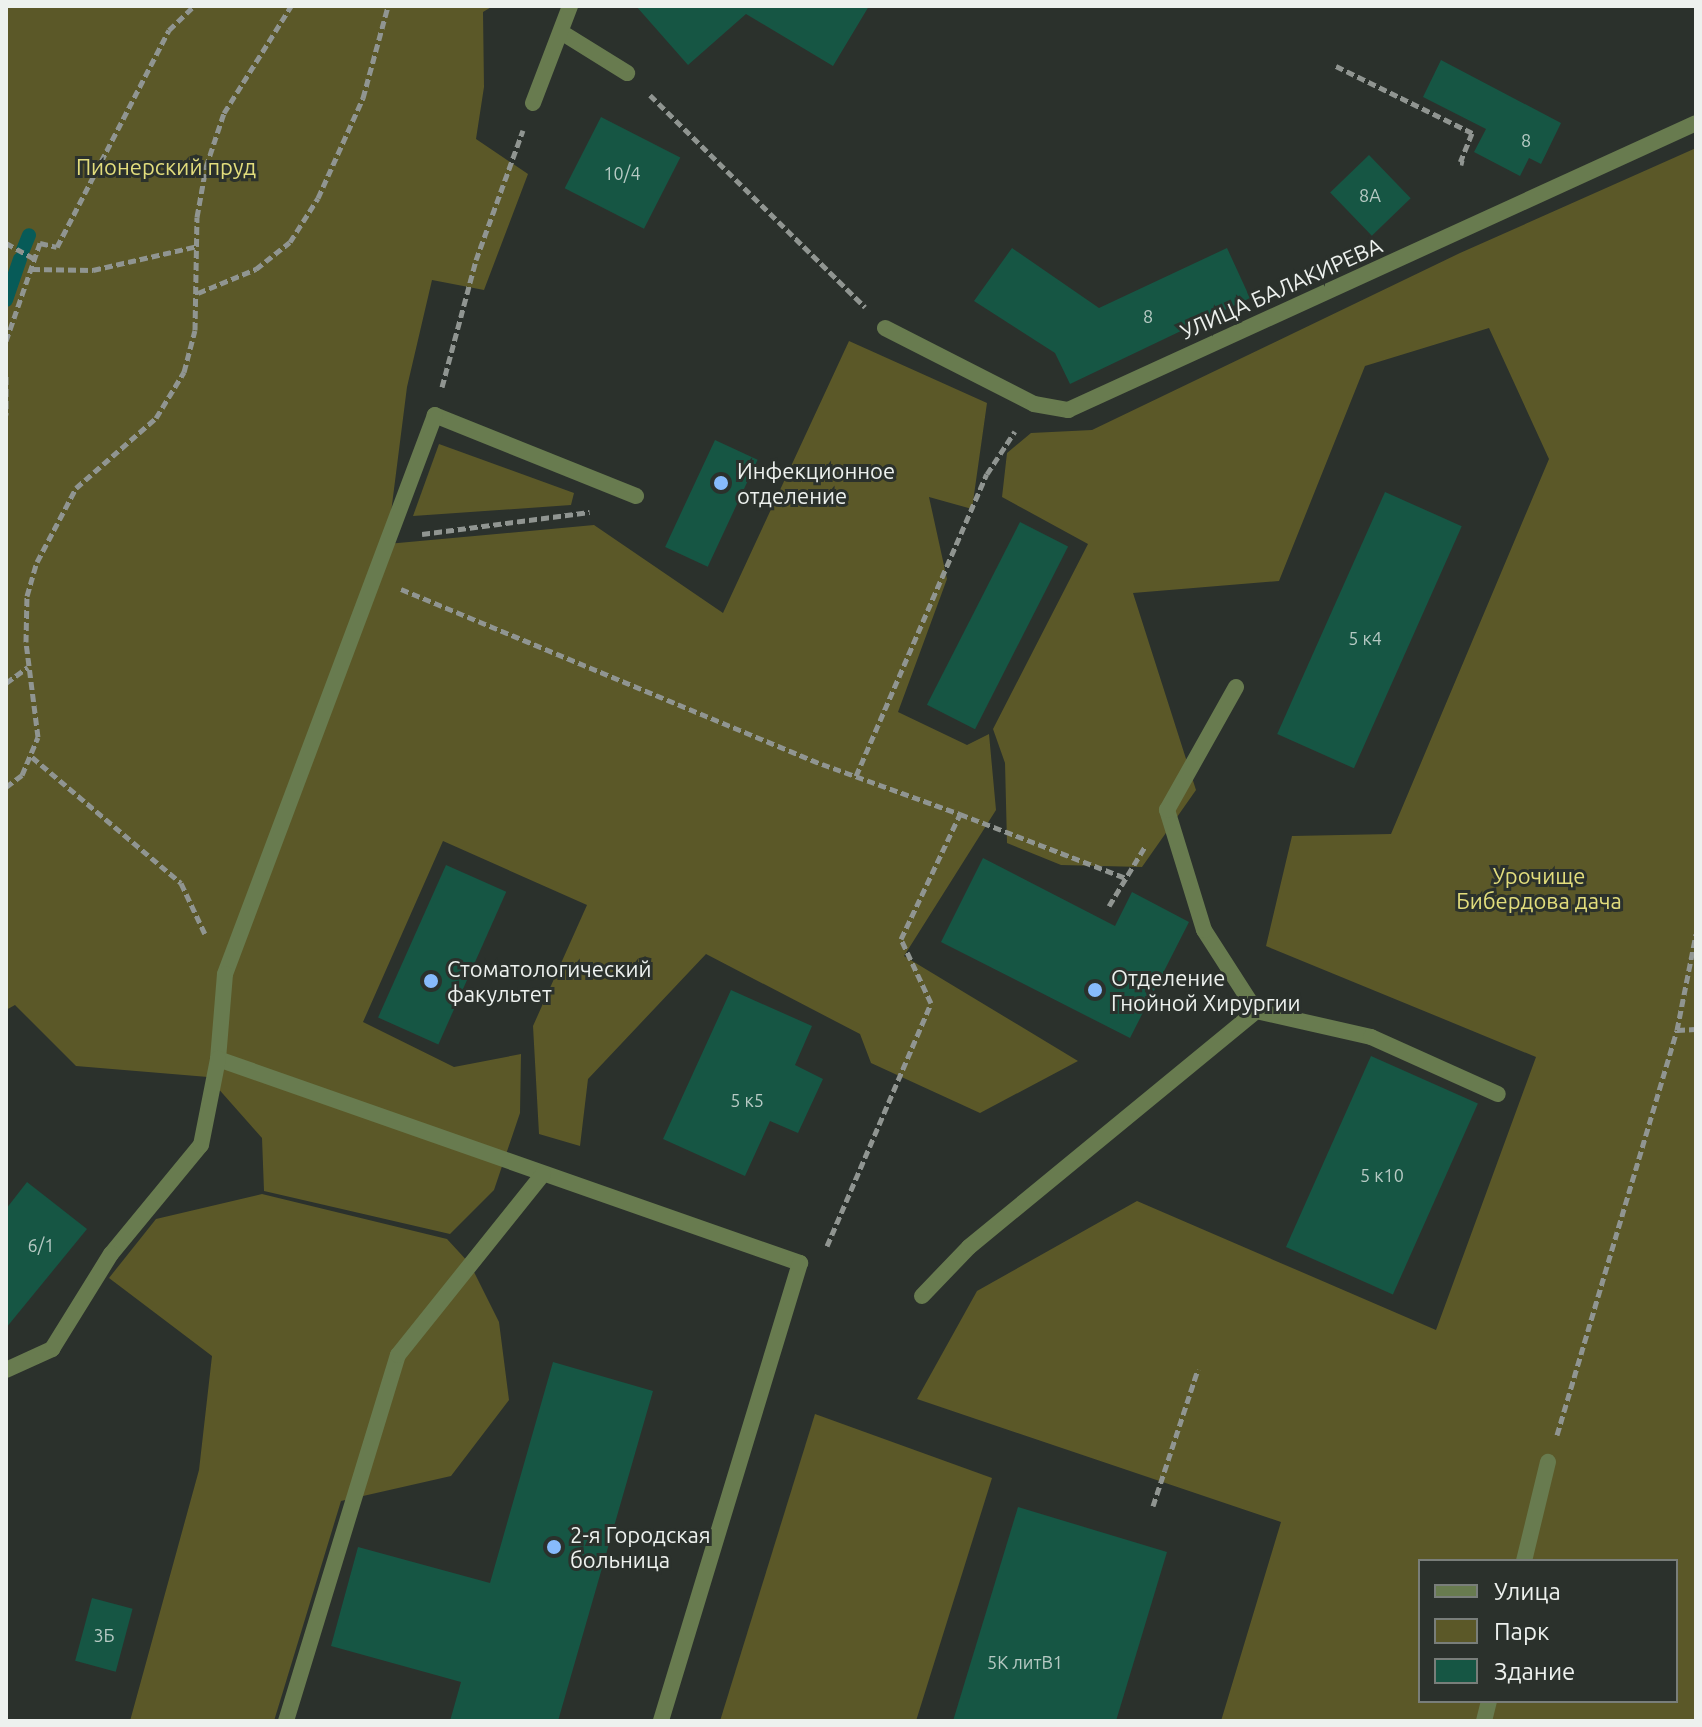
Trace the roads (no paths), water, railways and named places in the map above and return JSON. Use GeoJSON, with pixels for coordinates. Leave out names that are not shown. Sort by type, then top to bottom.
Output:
{"type":"FeatureCollection","features":[{"type":"Feature","properties":{"kind":"street"},"geometry":{"type":"LineString","coordinates":[[533,103],[570,6]]}},
{"type":"Feature","properties":{"kind":"street"},"geometry":{"type":"LineString","coordinates":[[561,32],[627,73]]}},
{"type":"Feature","properties":{"kind":"street","name":"УЛИЦА БАЛАКИРЕВА"},"geometry":{"type":"LineString","coordinates":[[885,328],[1034,404],[1068,410],[1696,123]]}},
{"type":"Feature","properties":{"kind":"street"},"geometry":{"type":"LineString","coordinates":[[6,1370],[52,1349],[111,1254],[201,1145],[218,1059],[225,974],[385,539],[435,415],[636,496]]}},
{"type":"Feature","properties":{"kind":"street"},"geometry":{"type":"LineString","coordinates":[[1236,687],[1167,810],[1204,930],[1256,1011],[1371,1037],[1498,1094]]}},
{"type":"Feature","properties":{"kind":"street"},"geometry":{"type":"LineString","coordinates":[[922,1296],[969,1247],[1256,1011]]}},
{"type":"Feature","properties":{"kind":"street"},"geometry":{"type":"LineString","coordinates":[[218,1059],[800,1263],[661,1721]]}},
{"type":"Feature","properties":{"kind":"street"},"geometry":{"type":"LineString","coordinates":[[286,1721],[398,1355],[543,1174]]}},
{"type":"Feature","properties":{"kind":"street"},"geometry":{"type":"LineString","coordinates":[[1524,1559],[1548,1462]]}},
{"type":"Feature","properties":{"kind":"waterway"},"geometry":{"type":"LineString","coordinates":[[23,250],[29,235]]}},
{"type":"Feature","properties":{"kind":"waterway"},"geometry":{"type":"LineString","coordinates":[[6,300],[20,259]]}},
{"type":"Feature","properties":{"kind":"place","name":"Инфекционное отделение"},"geometry":{"type":"Point","coordinates":[721,483]}},
{"type":"Feature","properties":{"kind":"place","name":"Стоматологический факультет"},"geometry":{"type":"Point","coordinates":[431,981]}},
{"type":"Feature","properties":{"kind":"place","name":"Отделение Гнойной Хирургии"},"geometry":{"type":"Point","coordinates":[1095,990]}},
{"type":"Feature","properties":{"kind":"place","name":"2-я Городская больница"},"geometry":{"type":"Point","coordinates":[554,1547]}},
{"type":"Feature","properties":{"kind":"park label","name":"Пионерский пруд"},"geometry":{"type":"Point","coordinates":[166,167]}},
{"type":"Feature","properties":{"kind":"park label","name":"Урочище Бибердова дача"},"geometry":{"type":"Point","coordinates":[1539,888]}}]}
